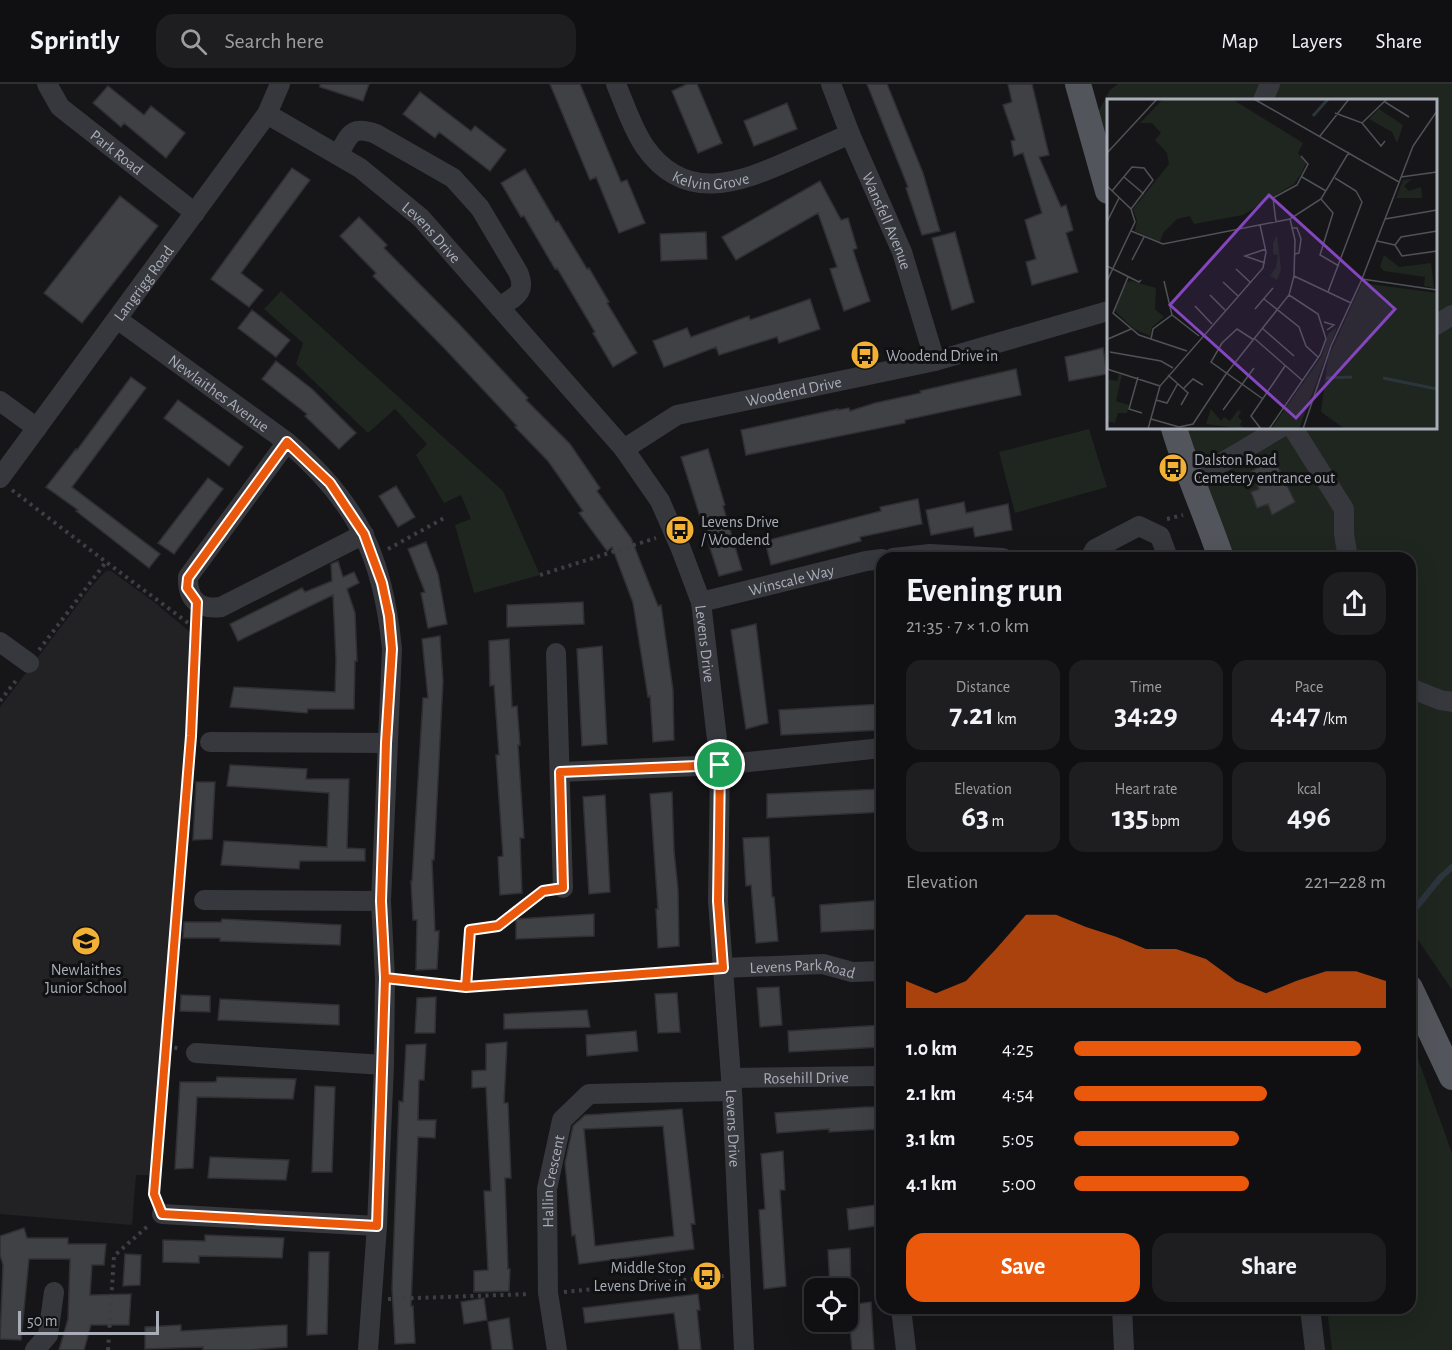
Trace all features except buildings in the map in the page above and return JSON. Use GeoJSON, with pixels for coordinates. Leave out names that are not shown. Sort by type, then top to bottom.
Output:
{"type":"FeatureCollection","features":[{"type":"Feature","properties":{"kind":"main road"},"geometry":{"type":"LineString","coordinates":[[1078,84],[1107,186]]}},
{"type":"Feature","properties":{"kind":"main road"},"geometry":{"type":"LineString","coordinates":[[1174,429],[1191,481],[1208,519],[1219,552]]}},
{"type":"Feature","properties":{"kind":"main road"},"geometry":{"type":"LineString","coordinates":[[1416,1001],[1452,1077]]}},
{"type":"Feature","properties":{"kind":"street","name":"Park Road"},"geometry":{"type":"LineString","coordinates":[[47,84],[60,107],[195,213]]}},
{"type":"Feature","properties":{"kind":"street","name":"Langrigg Road"},"geometry":{"type":"LineString","coordinates":[[4,483],[37,428],[267,114],[280,84]]}},
{"type":"Feature","properties":{"kind":"street","name":"Kelvin Grove"},"geometry":{"type":"LineString","coordinates":[[616,84],[637,133],[658,162],[671,172],[702,184],[738,181],[759,174],[850,134]]}},
{"type":"Feature","properties":{"kind":"street","name":"Wansfell Avenue"},"geometry":{"type":"LineString","coordinates":[[831,84],[850,134],[902,252],[935,361]]}},
{"type":"Feature","properties":{"kind":"street"},"geometry":{"type":"LineString","coordinates":[[1263,99],[1270,84]]}},
{"type":"Feature","properties":{"kind":"street","name":"Levens Drive"},"geometry":{"type":"LineString","coordinates":[[267,114],[360,168],[421,218],[624,449],[660,501],[674,532],[700,602],[720,765],[718,901],[731,1084],[744,1350]]}},
{"type":"Feature","properties":{"kind":"street"},"geometry":{"type":"LineString","coordinates":[[338,155],[349,137],[355,131],[362,129],[376,134],[453,178],[480,208],[523,283],[522,289],[516,296],[499,307]]}},
{"type":"Feature","properties":{"kind":"street","name":"Woodend Drive"},"geometry":{"type":"LineString","coordinates":[[624,449],[677,415],[935,361],[1107,311]]}},
{"type":"Feature","properties":{"kind":"street"},"geometry":{"type":"LineString","coordinates":[[1437,325],[1452,315]]}},
{"type":"Feature","properties":{"kind":"street","name":"Newlaithes Avenue"},"geometry":{"type":"LineString","coordinates":[[117,319],[287,442],[330,483],[364,534],[374,556],[389,616],[392,649],[386,743],[381,901],[385,978],[384,1065],[377,1226],[368,1350]]}},
{"type":"Feature","properties":{"kind":"street"},"geometry":{"type":"LineString","coordinates":[[0,401],[37,428]]}},
{"type":"Feature","properties":{"kind":"street"},"geometry":{"type":"LineString","coordinates":[[1191,481],[1278,429]]}},
{"type":"Feature","properties":{"kind":"street"},"geometry":{"type":"LineString","coordinates":[[1294,429],[1344,509],[1347,552]]}},
{"type":"Feature","properties":{"kind":"street"},"geometry":{"type":"LineString","coordinates":[[287,442],[188,578],[187,588],[197,602],[203,607],[221,607],[364,534]]}},
{"type":"Feature","properties":{"kind":"street"},"geometry":{"type":"LineString","coordinates":[[1093,552],[1138,526],[1160,536],[1165,552]]}},
{"type":"Feature","properties":{"kind":"street","name":"Winscale Way"},"geometry":{"type":"LineString","coordinates":[[700,602],[876,560]]}},
{"type":"Feature","properties":{"kind":"street"},"geometry":{"type":"LineString","coordinates":[[0,642],[29,663]]}},
{"type":"Feature","properties":{"kind":"street"},"geometry":{"type":"LineString","coordinates":[[556,653],[563,888]]}},
{"type":"Feature","properties":{"kind":"street"},"geometry":{"type":"LineString","coordinates":[[1416,690],[1452,702]]}},
{"type":"Feature","properties":{"kind":"street"},"geometry":{"type":"LineString","coordinates":[[210,742],[386,743]]}},
{"type":"Feature","properties":{"kind":"street"},"geometry":{"type":"LineString","coordinates":[[560,772],[720,765],[876,749]]}},
{"type":"Feature","properties":{"kind":"street"},"geometry":{"type":"LineString","coordinates":[[204,900],[381,901]]}},
{"type":"Feature","properties":{"kind":"street","name":"Levens Park Road"},"geometry":{"type":"LineString","coordinates":[[723,968],[823,964],[852,972],[876,971]]}},
{"type":"Feature","properties":{"kind":"street"},"geometry":{"type":"LineString","coordinates":[[196,1053],[384,1065]]}},
{"type":"Feature","properties":{"kind":"street","name":"Rosehill Drive"},"geometry":{"type":"LineString","coordinates":[[731,1084],[876,1076]]}},
{"type":"Feature","properties":{"kind":"street","name":"Hallin Crescent"},"geometry":{"type":"LineString","coordinates":[[557,1350],[548,1293],[547,1189],[562,1120],[589,1094],[731,1084]]}},
{"type":"Feature","properties":{"kind":"street"},"geometry":{"type":"LineString","coordinates":[[162,1214],[377,1226]]}},
{"type":"Feature","properties":{"kind":"street"},"geometry":{"type":"LineString","coordinates":[[35,1350],[48,1335],[54,1292]]}},
{"type":"Feature","properties":{"kind":"street"},"geometry":{"type":"LineString","coordinates":[[902,1314],[906,1350]]}},
{"type":"Feature","properties":{"kind":"street"},"geometry":{"type":"LineString","coordinates":[[1122,1314],[1124,1350]]}},
{"type":"Feature","properties":{"kind":"street"},"geometry":{"type":"LineString","coordinates":[[1311,1314],[1315,1350]]}},
{"type":"Feature","properties":{"kind":"path"},"geometry":{"type":"LineString","coordinates":[[4,483],[196,629]]}},
{"type":"Feature","properties":{"kind":"path"},"geometry":{"type":"LineString","coordinates":[[374,556],[446,517]]}},
{"type":"Feature","properties":{"kind":"path"},"geometry":{"type":"LineString","coordinates":[[540,575],[674,532]]}},
{"type":"Feature","properties":{"kind":"path"},"geometry":{"type":"LineString","coordinates":[[0,701],[106,562]]}},
{"type":"Feature","properties":{"kind":"path"},"geometry":{"type":"LineString","coordinates":[[108,1350],[114,1256],[162,1214],[154,1194],[191,736],[197,602]]}},
{"type":"Feature","properties":{"kind":"path"},"geometry":{"type":"LineString","coordinates":[[466,987],[470,930],[498,926],[543,891],[563,888]]}},
{"type":"Feature","properties":{"kind":"path"},"geometry":{"type":"LineString","coordinates":[[385,978],[466,987],[723,968]]}},
{"type":"Feature","properties":{"kind":"shaded area"},"geometry":{"type":"Polygon","coordinates":[[[1118,84],[1452,84],[1452,990],[1416,937],[1416,552],[1219,552],[1178,429],[1437,429],[1437,99],[1107,99],[1107,149],[1098,112],[1110,90],[1118,84]]]}},
{"type":"Feature","properties":{"kind":"shaded area"},"geometry":{"type":"Polygon","coordinates":[[[281,291],[503,491],[540,575],[474,593],[455,525],[471,519],[461,495],[444,503],[416,455],[427,444],[395,409],[368,433],[296,364],[303,343],[264,309],[281,291]]]}},
{"type":"Feature","properties":{"kind":"shaded area"},"geometry":{"type":"Polygon","coordinates":[[[1089,429],[1107,487],[1015,513],[999,452],[1089,429]]]}},
{"type":"Feature","properties":{"kind":"shaded area","name":"Newlaithes Junior School"},"geometry":{"type":"Polygon","coordinates":[[[106,571],[111,571],[154,602],[190,632],[193,640],[154,1175],[136,1175],[132,1225],[0,1214],[0,707],[92,586],[106,571]]]}},
{"type":"Feature","properties":{"kind":"shaded area"},"geometry":{"type":"Polygon","coordinates":[[[1416,1054],[1452,1153],[1452,1350],[1332,1350],[1328,1314],[1416,1314],[1416,1054]]]}},
{"type":"Feature","properties":{"kind":"waterway"},"geometry":{"type":"LineString","coordinates":[[1416,908],[1452,867]]}},
{"type":"Feature","properties":{"kind":"place","name":"Woodend Drive in"},"geometry":{"type":"Point","coordinates":[865,355]}},
{"type":"Feature","properties":{"kind":"place","name":"Dalston Road Cemetery entrance out"},"geometry":{"type":"Point","coordinates":[1173,468]}},
{"type":"Feature","properties":{"kind":"place","name":"Levens Drive / Woodend"},"geometry":{"type":"Point","coordinates":[680,530]}},
{"type":"Feature","properties":{"kind":"place","name":"Newlaithes Junior School"},"geometry":{"type":"Point","coordinates":[86,941]}},
{"type":"Feature","properties":{"kind":"place","name":"Middle Stop Levens Drive in"},"geometry":{"type":"Point","coordinates":[707,1276]}},
{"type":"Feature","properties":{"kind":"route"},"geometry":{"type":"LineString","coordinates":[[720,765],[560,772],[563,888],[543,891],[498,926],[470,930],[466,987],[385,978],[381,901],[386,743],[392,649],[389,616],[374,556],[364,534],[330,483],[287,442],[188,578],[187,588],[197,602],[196,629],[191,736],[154,1194],[162,1214],[377,1226],[384,1065],[385,978],[466,987],[723,968],[718,901],[720,765]]}}]}
